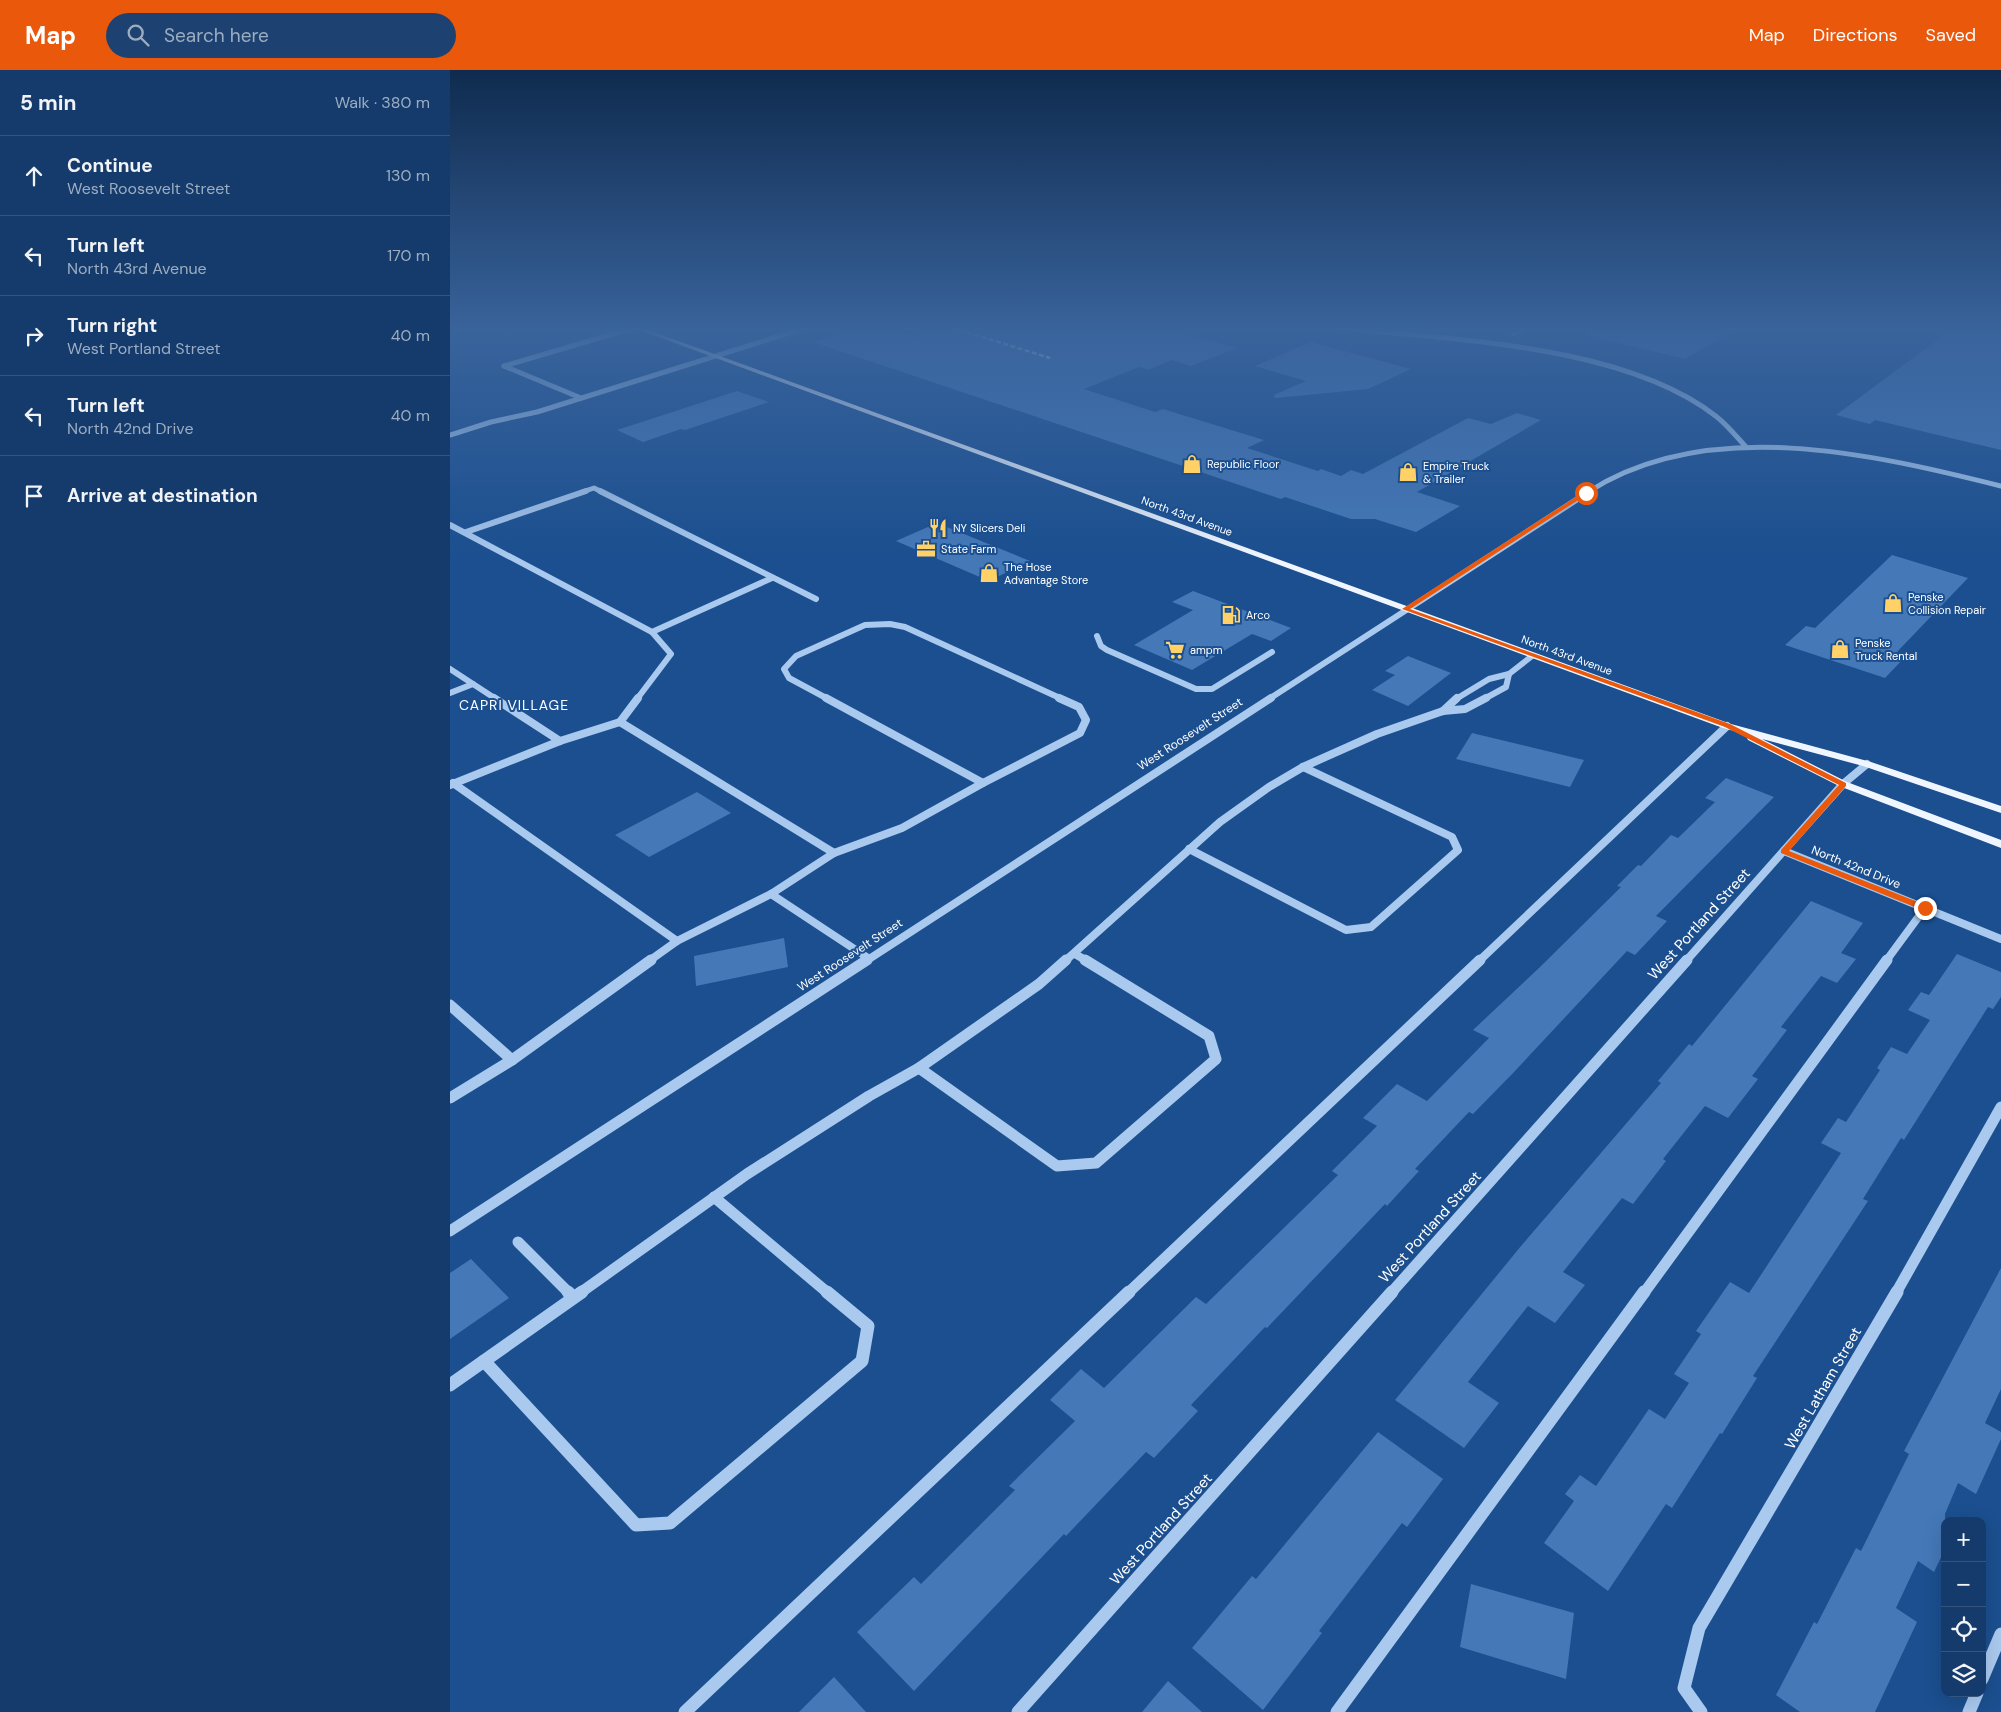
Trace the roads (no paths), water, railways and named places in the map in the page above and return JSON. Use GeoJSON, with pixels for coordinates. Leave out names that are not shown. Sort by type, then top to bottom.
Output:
{"type":"FeatureCollection","features":[{"type":"Feature","properties":{"kind":"main road","name":"North 43rd Avenue"},"geometry":{"type":"LineString","coordinates":[[847,405],[1727,726],[1867,764],[2001,810]]}},
{"type":"Feature","properties":{"kind":"main road","name":"North 43rd Avenue"},"geometry":{"type":"LineString","coordinates":[[1727,726],[1843,784],[2001,844]]}},
{"type":"Feature","properties":{"kind":"street"},"geometry":{"type":"LineString","coordinates":[[450,435],[558,405]]}},
{"type":"Feature","properties":{"kind":"street"},"geometry":{"type":"LineString","coordinates":[[1697,405],[1717,417],[1746,447]]}},
{"type":"Feature","properties":{"kind":"street","name":"West Roosevelt Street"},"geometry":{"type":"LineString","coordinates":[[450,1231],[1405,609],[1591,490],[1627,470],[1682,454],[1746,447],[1810,449],[1878,457],[2001,486]]}},
{"type":"Feature","properties":{"kind":"street"},"geometry":{"type":"LineString","coordinates":[[466,532],[594,488],[816,599]]}},
{"type":"Feature","properties":{"kind":"street"},"geometry":{"type":"LineString","coordinates":[[450,525],[652,632],[671,654],[620,722],[560,741],[452,784]]}},
{"type":"Feature","properties":{"kind":"street"},"geometry":{"type":"LineString","coordinates":[[652,632],[772,578]]}},
{"type":"Feature","properties":{"kind":"street"},"geometry":{"type":"LineString","coordinates":[[450,1098],[512,1060],[677,941],[771,894],[834,853],[902,828],[1080,734],[1086,720],[1079,707],[905,627],[890,624],[865,625],[796,656],[784,669],[789,678],[983,784]]}},
{"type":"Feature","properties":{"kind":"street"},"geometry":{"type":"LineString","coordinates":[[1097,636],[1101,646],[1107,650],[1196,689],[1204,690],[1212,689],[1272,652]]}},
{"type":"Feature","properties":{"kind":"street"},"geometry":{"type":"LineString","coordinates":[[1443,711],[1457,698],[1488,679],[1509,674],[1532,656]]}},
{"type":"Feature","properties":{"kind":"street"},"geometry":{"type":"LineString","coordinates":[[450,669],[560,741]]}},
{"type":"Feature","properties":{"kind":"street"},"geometry":{"type":"LineString","coordinates":[[450,1385],[714,1197],[861,1102],[919,1068],[1039,984],[1075,954],[1220,822],[1268,788],[1303,767],[1377,734],[1443,711],[1465,709],[1506,687],[1509,674]]}},
{"type":"Feature","properties":{"kind":"street"},"geometry":{"type":"LineString","coordinates":[[450,693],[473,684]]}},
{"type":"Feature","properties":{"kind":"street"},"geometry":{"type":"LineString","coordinates":[[620,722],[834,853]]}},
{"type":"Feature","properties":{"kind":"street"},"geometry":{"type":"LineString","coordinates":[[685,1712],[1727,726]]}},
{"type":"Feature","properties":{"kind":"street","name":"West Portland Street"},"geometry":{"type":"LineString","coordinates":[[1018,1712],[1843,784],[1867,764]]}},
{"type":"Feature","properties":{"kind":"street"},"geometry":{"type":"LineString","coordinates":[[1189,849],[1346,930],[1371,927],[1458,850],[1452,837],[1303,767]]}},
{"type":"Feature","properties":{"kind":"street"},"geometry":{"type":"LineString","coordinates":[[452,784],[677,941]]}},
{"type":"Feature","properties":{"kind":"street","name":"North 42nd Drive"},"geometry":{"type":"LineString","coordinates":[[1784,852],[2001,939]]}},
{"type":"Feature","properties":{"kind":"street"},"geometry":{"type":"LineString","coordinates":[[771,894],[868,958]]}},
{"type":"Feature","properties":{"kind":"street"},"geometry":{"type":"LineString","coordinates":[[1337,1712],[1925,908]]}},
{"type":"Feature","properties":{"kind":"street"},"geometry":{"type":"LineString","coordinates":[[919,1068],[1057,1166],[1096,1163],[1216,1060],[1209,1036],[1075,954]]}},
{"type":"Feature","properties":{"kind":"street"},"geometry":{"type":"LineString","coordinates":[[450,1005],[512,1060]]}},
{"type":"Feature","properties":{"kind":"street","name":"West Latham Street"},"geometry":{"type":"LineString","coordinates":[[1684,1688],[1699,1628],[1856,1364],[2001,1107]]}},
{"type":"Feature","properties":{"kind":"street"},"geometry":{"type":"LineString","coordinates":[[484,1361],[636,1525],[670,1524],[862,1361],[868,1326],[714,1197]]}},
{"type":"Feature","properties":{"kind":"street"},"geometry":{"type":"LineString","coordinates":[[518,1242],[573,1297]]}},
{"type":"Feature","properties":{"kind":"street"},"geometry":{"type":"LineString","coordinates":[[1986,1670],[2001,1634]]}},
{"type":"Feature","properties":{"kind":"street"},"geometry":{"type":"LineString","coordinates":[[1684,1688],[1701,1712]]}},
{"type":"Feature","properties":{"kind":"street"},"geometry":{"type":"LineString","coordinates":[[1969,1712],[1975,1697]]}},
{"type":"Feature","properties":{"kind":"place","name":"Republic Floor"},"geometry":{"type":"Point","coordinates":[1192,464]}},
{"type":"Feature","properties":{"kind":"place","name":"Empire Truck & Trailer"},"geometry":{"type":"Point","coordinates":[1408,472]}},
{"type":"Feature","properties":{"kind":"place","name":"NY Slicers Deli"},"geometry":{"type":"Point","coordinates":[938,528]}},
{"type":"Feature","properties":{"kind":"place","name":"State Farm"},"geometry":{"type":"Point","coordinates":[926,549]}},
{"type":"Feature","properties":{"kind":"place","name":"The Hose Advantage Store"},"geometry":{"type":"Point","coordinates":[989,573]}},
{"type":"Feature","properties":{"kind":"place","name":"Penske Collision Repair"},"geometry":{"type":"Point","coordinates":[1893,603]}},
{"type":"Feature","properties":{"kind":"place","name":"Arco"},"geometry":{"type":"Point","coordinates":[1231,615]}},
{"type":"Feature","properties":{"kind":"place","name":"Penske Truck Rental"},"geometry":{"type":"Point","coordinates":[1840,649]}},
{"type":"Feature","properties":{"kind":"place","name":"ampm"},"geometry":{"type":"Point","coordinates":[1175,650]}},
{"type":"Feature","properties":{"kind":"district","name":"CAPRI VILLAGE"},"geometry":{"type":"Point","coordinates":[514,705]}}]}
